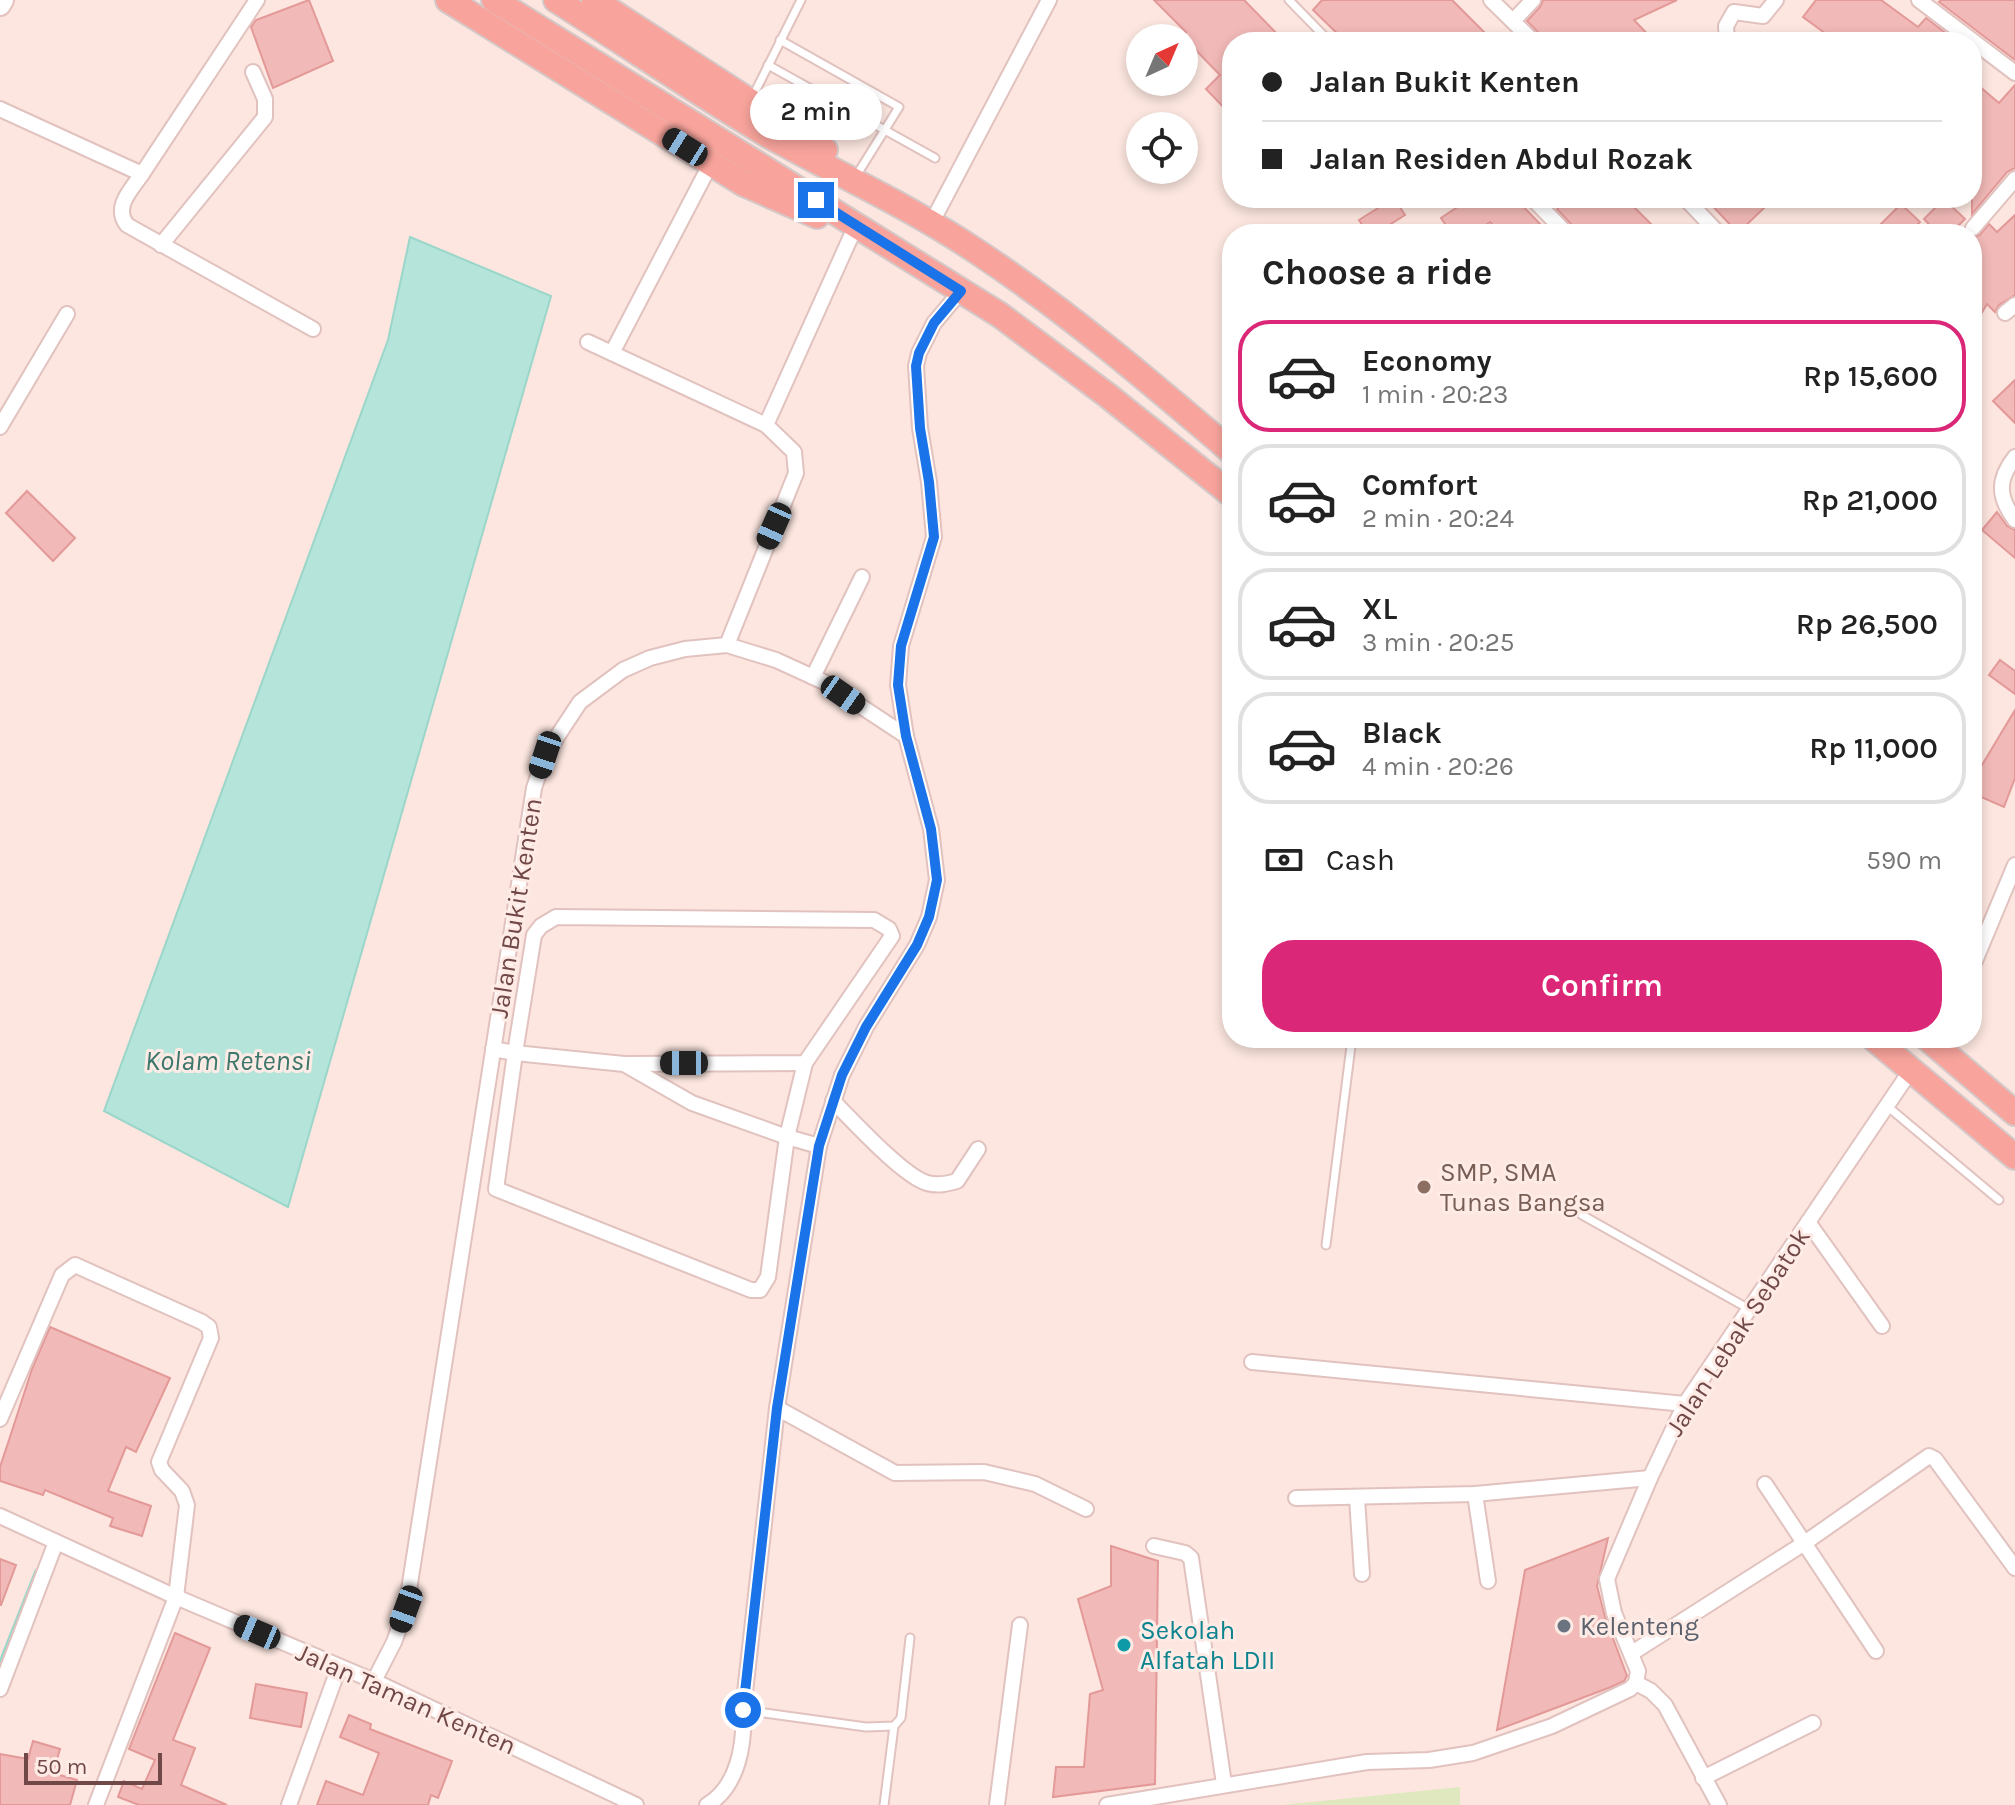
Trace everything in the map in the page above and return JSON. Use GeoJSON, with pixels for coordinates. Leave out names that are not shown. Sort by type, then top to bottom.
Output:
{"type":"FeatureCollection","features":[{"type":"Feature","properties":{"kind":"highway"},"geometry":{"type":"LineString","coordinates":[[448,0],[744,184],[896,251]]}},
{"type":"Feature","properties":{"kind":"highway"},"geometry":{"type":"LineString","coordinates":[[494,0],[1000,315],[1222,487]]}},
{"type":"Feature","properties":{"kind":"highway"},"geometry":{"type":"LineString","coordinates":[[556,0],[766,134],[932,222],[1016,278],[1222,439]]}},
{"type":"Feature","properties":{"kind":"highway"},"geometry":{"type":"LineString","coordinates":[[594,0],[751,100],[908,209]]}},
{"type":"Feature","properties":{"kind":"highway"},"geometry":{"type":"LineString","coordinates":[[1885,1048],[2015,1157]]}},
{"type":"Feature","properties":{"kind":"highway"},"geometry":{"type":"LineString","coordinates":[[1941,1048],[2015,1113]]}},
{"type":"Feature","properties":{"kind":"street"},"geometry":{"type":"LineString","coordinates":[[257,0],[122,204],[121,219],[161,245],[313,329]]}},
{"type":"Feature","properties":{"kind":"street"},"geometry":{"type":"LineString","coordinates":[[932,222],[1049,0]]}},
{"type":"Feature","properties":{"kind":"street"},"geometry":{"type":"LineString","coordinates":[[1491,0],[1524,32]]}},
{"type":"Feature","properties":{"kind":"street"},"geometry":{"type":"LineString","coordinates":[[1513,21],[1533,0]]}},
{"type":"Feature","properties":{"kind":"street"},"geometry":{"type":"LineString","coordinates":[[1726,32],[1726,26],[1734,12],[1763,16],[1776,0]]}},
{"type":"Feature","properties":{"kind":"street"},"geometry":{"type":"LineString","coordinates":[[1919,0],[1961,32]]}},
{"type":"Feature","properties":{"kind":"street"},"geometry":{"type":"LineString","coordinates":[[1982,48],[2015,73]]}},
{"type":"Feature","properties":{"kind":"street"},"geometry":{"type":"LineString","coordinates":[[161,245],[265,117],[265,99],[253,72]]}},
{"type":"Feature","properties":{"kind":"street"},"geometry":{"type":"LineString","coordinates":[[0,109],[142,174]]}},
{"type":"Feature","properties":{"kind":"street"},"geometry":{"type":"LineString","coordinates":[[612,353],[711,163]]}},
{"type":"Feature","properties":{"kind":"street"},"geometry":{"type":"LineString","coordinates":[[1976,224],[2015,179]]}},
{"type":"Feature","properties":{"kind":"street"},"geometry":{"type":"LineString","coordinates":[[1542,208],[1557,224]]}},
{"type":"Feature","properties":{"kind":"street"},"geometry":{"type":"LineString","coordinates":[[1694,208],[1710,224]]}},
{"type":"Feature","properties":{"kind":"street"},"geometry":{"type":"LineString","coordinates":[[766,425],[853,232]]}},
{"type":"Feature","properties":{"kind":"street"},"geometry":{"type":"LineString","coordinates":[[707,1805],[718,1798],[733,1779],[744,1726],[743,1710],[777,1408],[819,1146],[842,1075],[866,1027],[917,945],[929,917],[937,880],[931,829],[906,736],[898,685],[901,646],[934,537],[920,428],[916,366],[934,323],[961,291]]}},
{"type":"Feature","properties":{"kind":"street"},"geometry":{"type":"LineString","coordinates":[[0,427],[67,314]]}},
{"type":"Feature","properties":{"kind":"street"},"geometry":{"type":"LineString","coordinates":[[588,342],[766,425],[794,452],[796,473],[727,645]]}},
{"type":"Feature","properties":{"kind":"street"},"geometry":{"type":"LineString","coordinates":[[2015,457],[2000,483],[2004,503],[2015,520]]}},
{"type":"Feature","properties":{"kind":"street"},"geometry":{"type":"LineString","coordinates":[[813,677],[862,577]]}},
{"type":"Feature","properties":{"kind":"street","name":"Jalan Bukit Kenten"},"geometry":{"type":"LineString","coordinates":[[374,1681],[394,1642],[406,1609],[534,788],[545,755],[580,702],[623,670],[650,658],[685,649],[727,645],[776,660],[813,677],[906,736]]}},
{"type":"Feature","properties":{"kind":"street"},"geometry":{"type":"LineString","coordinates":[[1982,944],[2015,865]]}},
{"type":"Feature","properties":{"kind":"street"},"geometry":{"type":"LineString","coordinates":[[551,919],[874,920],[889,929],[892,936],[805,1063],[787,1137],[768,1277],[760,1290],[751,1290],[496,1189],[515,1053],[534,935],[551,919]]}},
{"type":"Feature","properties":{"kind":"street"},"geometry":{"type":"LineString","coordinates":[[493,1049],[624,1064],[805,1063]]}},
{"type":"Feature","properties":{"kind":"street"},"geometry":{"type":"LineString","coordinates":[[624,1064],[692,1103],[819,1146]]}},
{"type":"Feature","properties":{"kind":"street","name":"Jalan Lebak Sebatok"},"geometry":{"type":"LineString","coordinates":[[1636,1683],[1638,1671],[1614,1613],[1607,1579],[1650,1478],[1685,1404],[1911,1070]]}},
{"type":"Feature","properties":{"kind":"street"},"geometry":{"type":"LineString","coordinates":[[833,1101],[892,1159],[924,1182],[942,1185],[957,1181],[978,1149]]}},
{"type":"Feature","properties":{"kind":"street"},"geometry":{"type":"LineString","coordinates":[[1808,1222],[1882,1326]]}},
{"type":"Feature","properties":{"kind":"street"},"geometry":{"type":"LineString","coordinates":[[0,1419],[62,1275],[71,1266],[75,1265],[209,1327],[211,1338],[159,1462],[162,1470],[182,1491],[187,1505],[176,1597],[96,1805]]}},
{"type":"Feature","properties":{"kind":"street"},"geometry":{"type":"LineString","coordinates":[[1252,1362],[1685,1404]]}},
{"type":"Feature","properties":{"kind":"street"},"geometry":{"type":"LineString","coordinates":[[777,1408],[895,1473],[984,1472],[1035,1484],[1086,1509]]}},
{"type":"Feature","properties":{"kind":"street"},"geometry":{"type":"LineString","coordinates":[[1632,1653],[1803,1544],[1929,1456],[1935,1459],[2015,1568]]}},
{"type":"Feature","properties":{"kind":"street"},"geometry":{"type":"LineString","coordinates":[[1296,1498],[1475,1494],[1650,1478]]}},
{"type":"Feature","properties":{"kind":"street"},"geometry":{"type":"LineString","coordinates":[[1765,1484],[1876,1651]]}},
{"type":"Feature","properties":{"kind":"street"},"geometry":{"type":"LineString","coordinates":[[1475,1494],[1488,1581]]}},
{"type":"Feature","properties":{"kind":"street"},"geometry":{"type":"LineString","coordinates":[[1357,1498],[1362,1574]]}},
{"type":"Feature","properties":{"kind":"street","name":"Jalan Taman Kenten"},"geometry":{"type":"LineString","coordinates":[[0,1516],[176,1597],[374,1681],[636,1805]]}},
{"type":"Feature","properties":{"kind":"street"},"geometry":{"type":"LineString","coordinates":[[0,1689],[56,1542]]}},
{"type":"Feature","properties":{"kind":"street"},"geometry":{"type":"LineString","coordinates":[[1154,1546],[1185,1553],[1191,1558],[1224,1784]]}},
{"type":"Feature","properties":{"kind":"street"},"geometry":{"type":"LineString","coordinates":[[997,1805],[1020,1625]]}},
{"type":"Feature","properties":{"kind":"street"},"geometry":{"type":"LineString","coordinates":[[289,1805],[339,1667]]}},
{"type":"Feature","properties":{"kind":"street"},"geometry":{"type":"LineString","coordinates":[[1107,1805],[1367,1762],[1429,1760],[1473,1753],[1552,1726],[1623,1695],[1636,1683],[1651,1691],[1665,1705],[1719,1805]]}},
{"type":"Feature","properties":{"kind":"street"},"geometry":{"type":"LineString","coordinates":[[1703,1778],[1813,1723]]}},
{"type":"Feature","properties":{"kind":"lane"},"geometry":{"type":"LineString","coordinates":[[751,100],[801,0]]}},
{"type":"Feature","properties":{"kind":"lane"},"geometry":{"type":"LineString","coordinates":[[1289,0],[1320,32]]}},
{"type":"Feature","properties":{"kind":"lane"},"geometry":{"type":"LineString","coordinates":[[780,40],[899,107],[858,173]]}},
{"type":"Feature","properties":{"kind":"lane"},"geometry":{"type":"LineString","coordinates":[[768,65],[935,158]]}},
{"type":"Feature","properties":{"kind":"lane"},"geometry":{"type":"LineString","coordinates":[[1326,1245],[1351,1048]]}},
{"type":"Feature","properties":{"kind":"lane"},"geometry":{"type":"LineString","coordinates":[[1887,1106],[1999,1200]]}},
{"type":"Feature","properties":{"kind":"lane"},"geometry":{"type":"LineString","coordinates":[[1582,1215],[1749,1309]]}},
{"type":"Feature","properties":{"kind":"lane"},"geometry":{"type":"LineString","coordinates":[[884,1805],[894,1726],[901,1718],[910,1638]]}},
{"type":"Feature","properties":{"kind":"lane"},"geometry":{"type":"LineString","coordinates":[[743,1710],[866,1727],[894,1726]]}},
{"type":"Feature","properties":{"kind":"green space"},"geometry":{"type":"Polygon","coordinates":[[[1460,1787],[1460,1805],[1282,1805],[1460,1787]]]}},
{"type":"Feature","properties":{"kind":"water","name":"Kolam Retensi"},"geometry":{"type":"Polygon","coordinates":[[[410,237],[551,296],[288,1207],[104,1111],[388,340],[410,237]]]}},
{"type":"Feature","properties":{"kind":"building"},"geometry":{"type":"Polygon","coordinates":[[[309,0],[333,61],[273,88],[251,27],[256,20],[309,0]]]}},
{"type":"Feature","properties":{"kind":"building"},"geometry":{"type":"Polygon","coordinates":[[[1154,0],[1244,0],[1275,32],[1222,32],[1222,106],[1206,89],[1220,75],[1198,52],[1198,24],[1178,24],[1154,0]]]}},
{"type":"Feature","properties":{"kind":"building"},"geometry":{"type":"Polygon","coordinates":[[[1322,0],[1452,0],[1484,32],[1336,32],[1313,10],[1322,0]]]}},
{"type":"Feature","properties":{"kind":"building"},"geometry":{"type":"Polygon","coordinates":[[[1543,0],[1677,0],[1634,20],[1645,32],[1538,32],[1527,21],[1543,0]]]}},
{"type":"Feature","properties":{"kind":"building"},"geometry":{"type":"Polygon","coordinates":[[[1816,0],[1881,0],[1918,27],[1926,18],[1944,32],[1823,32],[1803,17],[1816,0]]]}},
{"type":"Feature","properties":{"kind":"building"},"geometry":{"type":"Polygon","coordinates":[[[2015,0],[2015,60],[1982,32],[1939,2],[2015,0]]]}},
{"type":"Feature","properties":{"kind":"building"},"geometry":{"type":"Polygon","coordinates":[[[2015,85],[2015,168],[2007,172],[1982,202],[1982,89],[1999,103],[2015,85]]]}},
{"type":"Feature","properties":{"kind":"building"},"geometry":{"type":"Polygon","coordinates":[[[1378,208],[1400,208],[1405,215],[1391,224],[1362,224],[1359,220],[1378,208]]]}},
{"type":"Feature","properties":{"kind":"building"},"geometry":{"type":"Polygon","coordinates":[[[1456,208],[1525,208],[1540,224],[1445,224],[1441,218],[1456,208]]]}},
{"type":"Feature","properties":{"kind":"building"},"geometry":{"type":"Polygon","coordinates":[[[1635,208],[1651,224],[1571,224],[1557,209],[1635,208]]]}},
{"type":"Feature","properties":{"kind":"building"},"geometry":{"type":"Polygon","coordinates":[[[1714,208],[1764,208],[1747,224],[1730,224],[1714,208]]]}},
{"type":"Feature","properties":{"kind":"building"},"geometry":{"type":"Polygon","coordinates":[[[1897,208],[1905,208],[1920,222],[1918,224],[1881,224],[1897,208]]]}},
{"type":"Feature","properties":{"kind":"building"},"geometry":{"type":"Polygon","coordinates":[[[1935,208],[1953,208],[1965,219],[1960,224],[1929,224],[1924,219],[1935,208]]]}},
{"type":"Feature","properties":{"kind":"building"},"geometry":{"type":"Polygon","coordinates":[[[2015,215],[2015,295],[1999,305],[1995,312],[1987,304],[1982,312],[1982,233],[1989,224],[1997,232],[2015,215]]]}},
{"type":"Feature","properties":{"kind":"building"},"geometry":{"type":"Polygon","coordinates":[[[2015,380],[2015,423],[1993,401],[2015,380]]]}},
{"type":"Feature","properties":{"kind":"building"},"geometry":{"type":"Polygon","coordinates":[[[27,491],[75,538],[53,561],[6,513],[27,491]]]}},
{"type":"Feature","properties":{"kind":"building"},"geometry":{"type":"Polygon","coordinates":[[[1997,512],[2007,526],[2015,530],[2015,558],[1982,530],[1997,512]]]}},
{"type":"Feature","properties":{"kind":"building"},"geometry":{"type":"Polygon","coordinates":[[[2000,660],[2015,671],[2015,694],[1989,675],[2000,660]]]}},
{"type":"Feature","properties":{"kind":"building"},"geometry":{"type":"Polygon","coordinates":[[[2015,710],[2015,778],[2004,807],[1982,797],[1982,765],[2015,710]]]}},
{"type":"Feature","properties":{"kind":"building"},"geometry":{"type":"Polygon","coordinates":[[[50,1327],[170,1378],[136,1452],[126,1447],[108,1491],[151,1506],[142,1536],[110,1526],[113,1518],[45,1490],[43,1495],[0,1481],[0,1467],[32,1369],[50,1327]]]}},
{"type":"Feature","properties":{"kind":"building","name":"Kelenteng"},"geometry":{"type":"Polygon","coordinates":[[[1608,1538],[1597,1586],[1627,1676],[1624,1681],[1611,1687],[1497,1730],[1525,1570],[1608,1538]]]}},
{"type":"Feature","properties":{"kind":"building","name":"Sekolah Alfatah LDII"},"geometry":{"type":"Polygon","coordinates":[[[1111,1546],[1158,1561],[1155,1784],[1053,1797],[1056,1767],[1084,1767],[1090,1694],[1103,1690],[1078,1599],[1111,1586],[1111,1546]]]}},
{"type":"Feature","properties":{"kind":"building"},"geometry":{"type":"Polygon","coordinates":[[[0,1559],[16,1565],[1,1605],[0,1605],[0,1559]]]}},
{"type":"Feature","properties":{"kind":"building"},"geometry":{"type":"Polygon","coordinates":[[[175,1633],[210,1648],[173,1740],[195,1748],[181,1785],[227,1805],[139,1805],[118,1797],[124,1781],[142,1789],[155,1760],[129,1749],[175,1633]]]}},
{"type":"Feature","properties":{"kind":"building"},"geometry":{"type":"Polygon","coordinates":[[[256,1684],[307,1693],[301,1727],[250,1718],[256,1684]]]}},
{"type":"Feature","properties":{"kind":"building"},"geometry":{"type":"Polygon","coordinates":[[[349,1715],[371,1724],[370,1729],[452,1761],[438,1798],[431,1795],[428,1805],[317,1805],[326,1781],[363,1795],[379,1753],[340,1737],[349,1715]]]}},
{"type":"Feature","properties":{"kind":"building"},"geometry":{"type":"Polygon","coordinates":[[[33,1741],[60,1749],[53,1773],[77,1780],[70,1805],[0,1805],[0,1754],[28,1759],[33,1741]]]}},
{"type":"Feature","properties":{"kind":"waterway"},"geometry":{"type":"LineString","coordinates":[[0,1666],[37,1572]]}},
{"type":"Feature","properties":{"kind":"place","name":"SMP, SMA Tunas Bangsa"},"geometry":{"type":"Point","coordinates":[1424,1187]}},
{"type":"Feature","properties":{"kind":"place","name":"Kelenteng"},"geometry":{"type":"Point","coordinates":[1564,1626]}},
{"type":"Feature","properties":{"kind":"place","name":"Sekolah Alfatah LDII"},"geometry":{"type":"Point","coordinates":[1124,1645]}},
{"type":"Feature","properties":{"kind":"route"},"geometry":{"type":"LineString","coordinates":[[743,1710],[777,1408],[819,1146],[842,1075],[866,1027],[917,945],[929,917],[937,880],[931,829],[906,736],[898,685],[901,646],[934,537],[920,428],[916,366],[934,323],[961,291],[816,200]]}}]}
